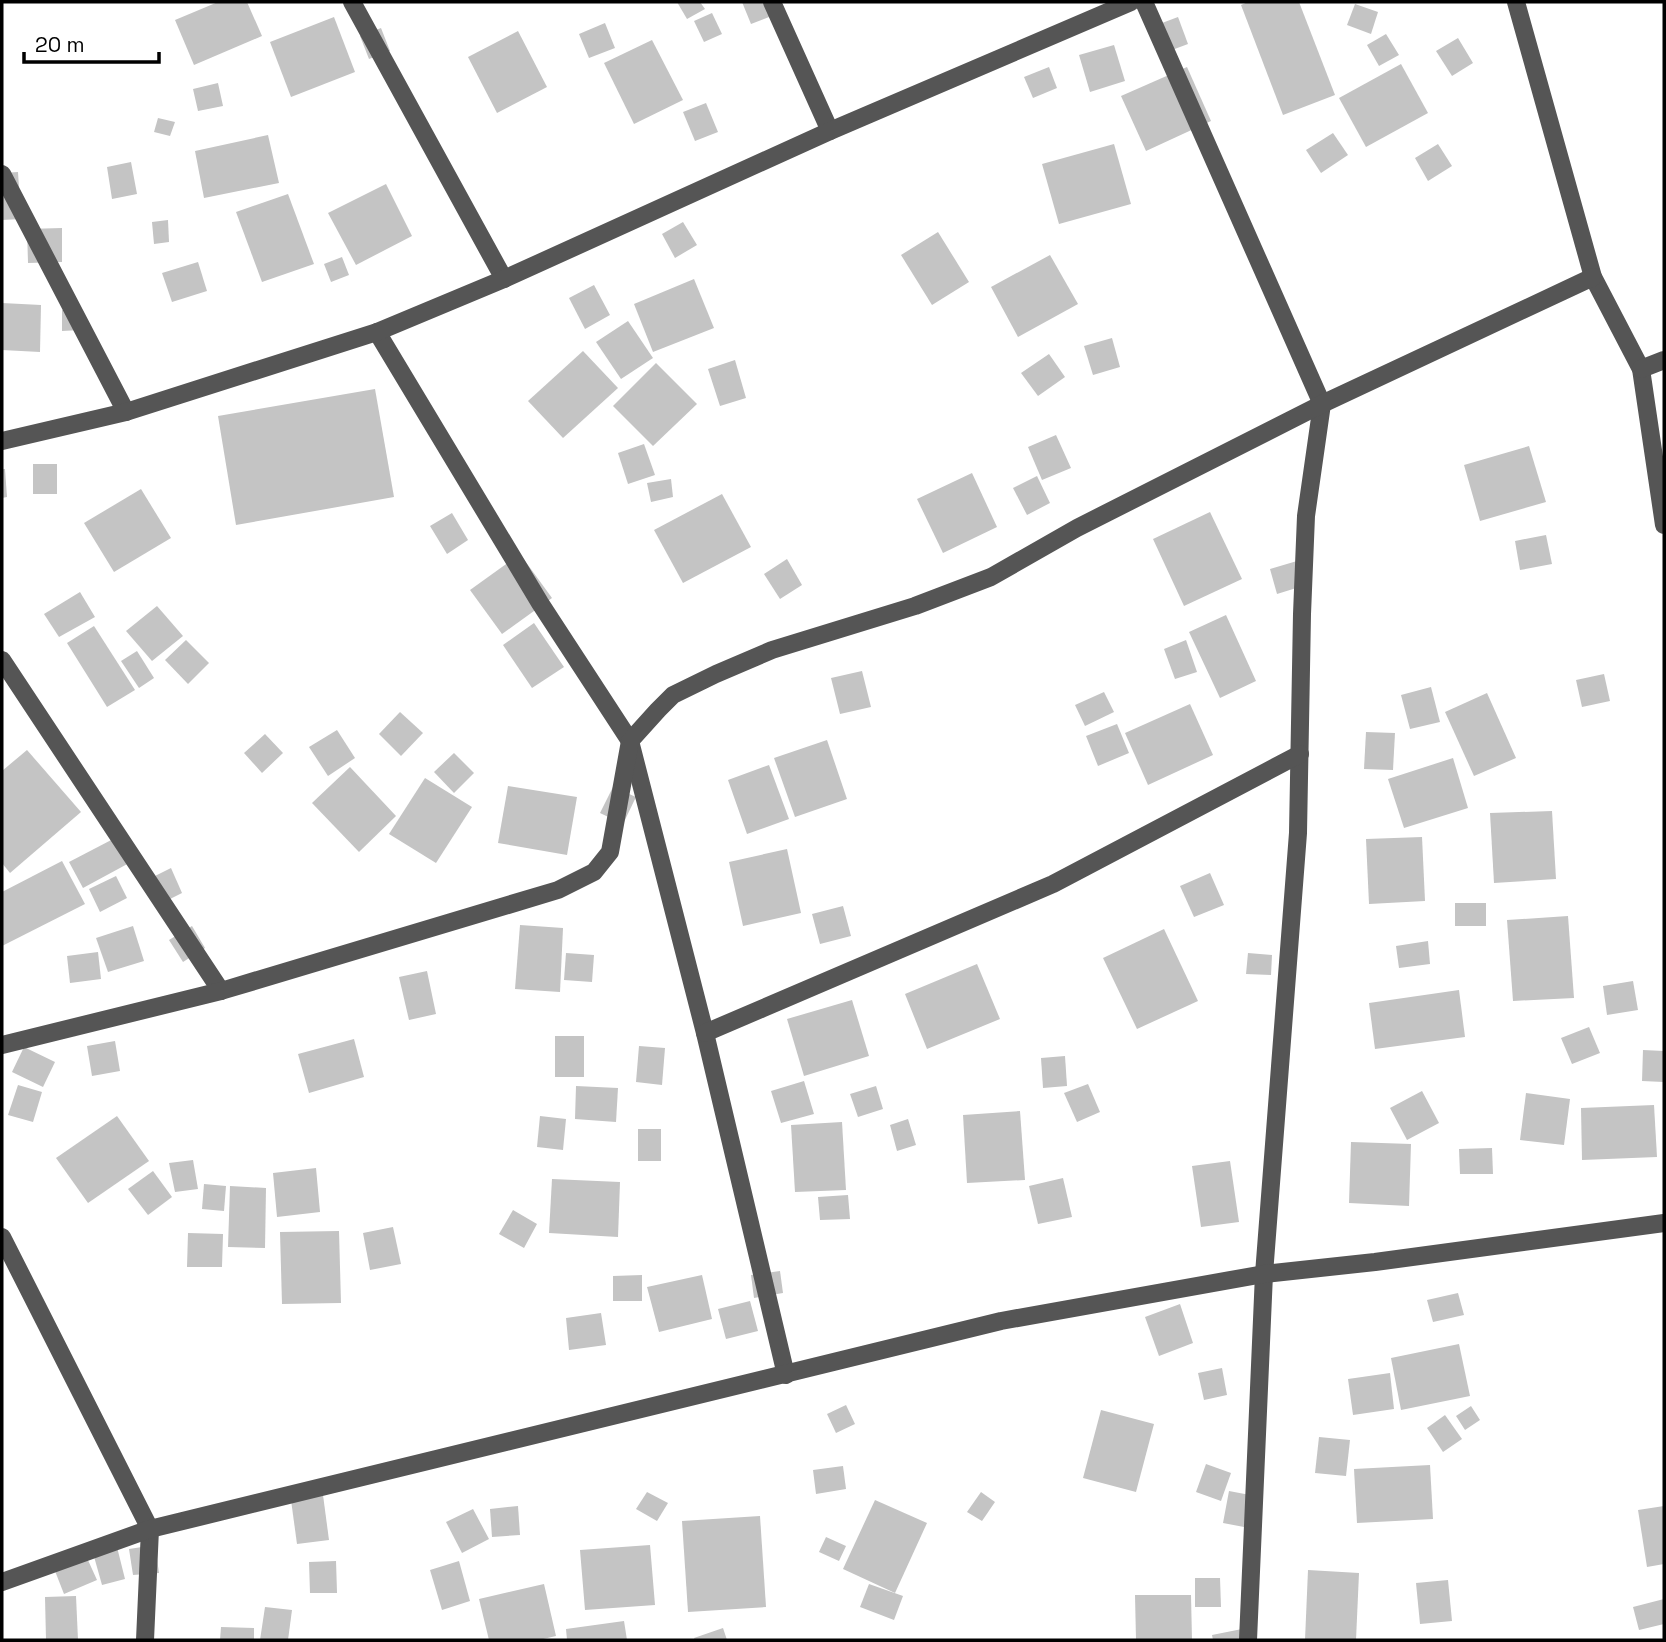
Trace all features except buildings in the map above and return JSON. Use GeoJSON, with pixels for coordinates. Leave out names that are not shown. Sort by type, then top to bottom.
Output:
{"type":"FeatureCollection","features":[{"type":"Feature","properties":{"kind":"street"},"geometry":{"type":"LineString","coordinates":[[352,2],[504,279]]}},
{"type":"Feature","properties":{"kind":"street"},"geometry":{"type":"LineString","coordinates":[[772,2],[830,131]]}},
{"type":"Feature","properties":{"kind":"street"},"geometry":{"type":"LineString","coordinates":[[2,440],[126,412],[377,332],[504,279],[830,131],[1132,2]]}},
{"type":"Feature","properties":{"kind":"street"},"geometry":{"type":"LineString","coordinates":[[1144,2],[1322,404],[1306,516],[1298,833],[1264,1274],[1248,1640]]}},
{"type":"Feature","properties":{"kind":"street"},"geometry":{"type":"LineString","coordinates":[[1516,2],[1593,276],[1641,369],[1664,525]]}},
{"type":"Feature","properties":{"kind":"street"},"geometry":{"type":"LineString","coordinates":[[2,174],[126,412]]}},
{"type":"Feature","properties":{"kind":"street"},"geometry":{"type":"LineString","coordinates":[[2,1045],[221,991],[558,890],[594,872],[610,852],[630,741],[674,695],[772,650],[915,606],[991,577],[1077,528],[1322,404],[1593,276]]}},
{"type":"Feature","properties":{"kind":"street"},"geometry":{"type":"LineString","coordinates":[[377,332],[540,603],[630,741],[705,1033],[786,1375]]}},
{"type":"Feature","properties":{"kind":"street"},"geometry":{"type":"LineString","coordinates":[[1641,369],[1664,360]]}},
{"type":"Feature","properties":{"kind":"street"},"geometry":{"type":"LineString","coordinates":[[2,660],[221,991]]}},
{"type":"Feature","properties":{"kind":"street"},"geometry":{"type":"LineString","coordinates":[[705,1033],[1053,884],[1300,754]]}},
{"type":"Feature","properties":{"kind":"street"},"geometry":{"type":"LineString","coordinates":[[2,1582],[150,1529],[1001,1321],[1264,1274],[1375,1262],[1664,1223]]}},
{"type":"Feature","properties":{"kind":"street"},"geometry":{"type":"LineString","coordinates":[[2,1237],[150,1529],[145,1640]]}}]}
